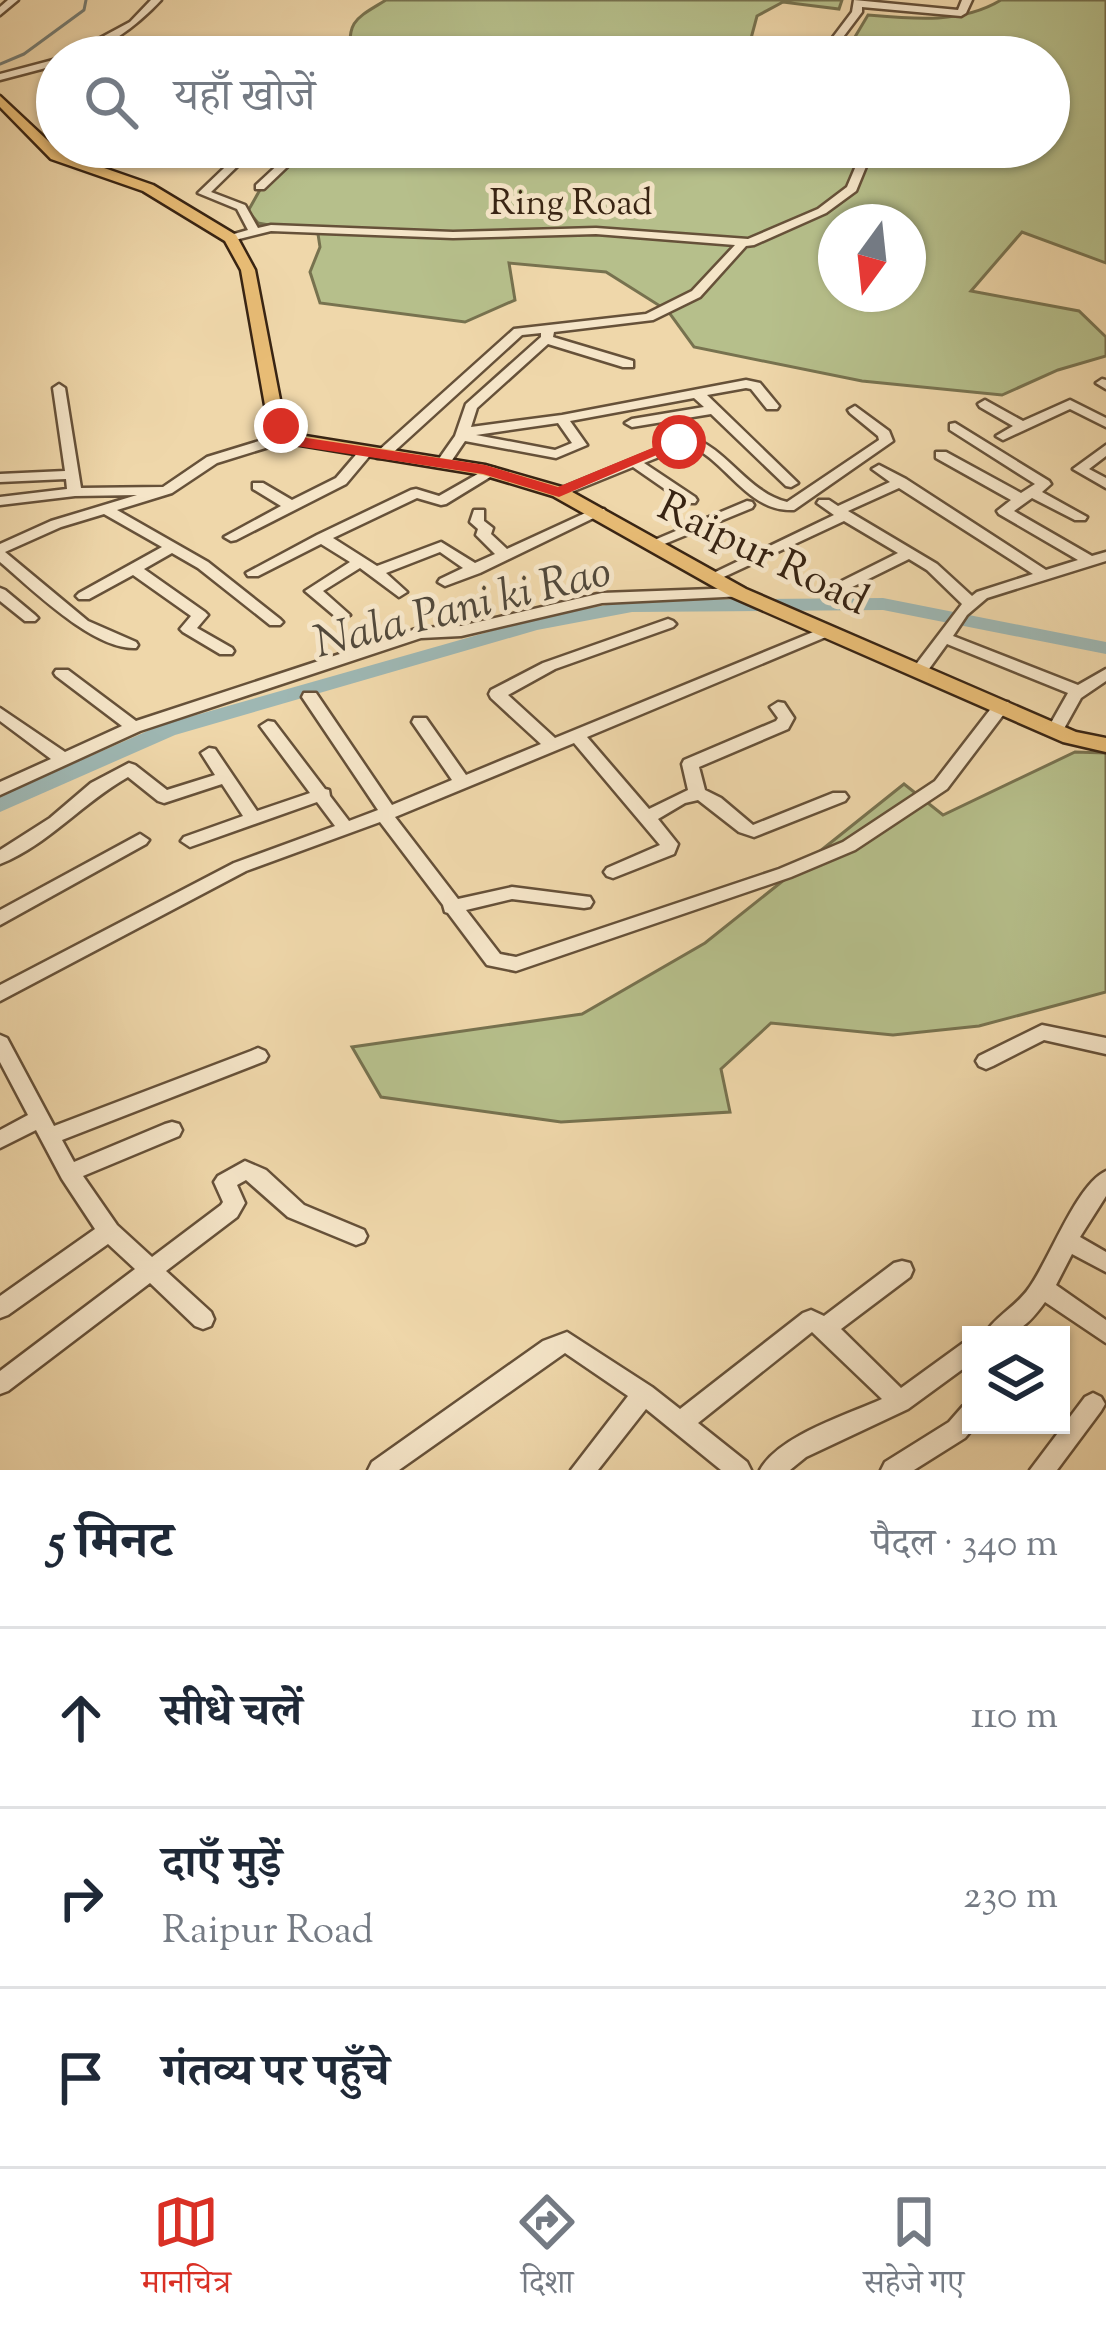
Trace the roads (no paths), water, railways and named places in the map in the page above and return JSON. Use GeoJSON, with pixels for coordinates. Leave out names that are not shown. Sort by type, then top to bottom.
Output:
{"type":"FeatureCollection","features":[{"type":"Feature","properties":{"kind":"main road"},"geometry":{"type":"LineString","coordinates":[[0,100],[36,135]]}},
{"type":"Feature","properties":{"kind":"main road"},"geometry":{"type":"LineString","coordinates":[[92,168],[148,188],[231,238],[248,270],[273,405],[290,436]]}},
{"type":"Feature","properties":{"kind":"main road","name":"Raipur Road"},"geometry":{"type":"LineString","coordinates":[[290,436],[490,471],[559,492],[742,594],[1055,730],[1106,745]]}},
{"type":"Feature","properties":{"kind":"street"},"geometry":{"type":"LineString","coordinates":[[0,12],[13,0]]}},
{"type":"Feature","properties":{"kind":"street"},"geometry":{"type":"LineString","coordinates":[[110,36],[133,24],[156,0]]}},
{"type":"Feature","properties":{"kind":"street"},"geometry":{"type":"LineString","coordinates":[[837,36],[859,2],[912,4],[962,14],[967,0]]}},
{"type":"Feature","properties":{"kind":"street"},"geometry":{"type":"LineString","coordinates":[[0,77],[36,68]]}},
{"type":"Feature","properties":{"kind":"street"},"geometry":{"type":"LineString","coordinates":[[230,168],[204,193],[237,205],[254,230]]}},
{"type":"Feature","properties":{"kind":"street"},"geometry":{"type":"LineString","coordinates":[[260,187],[280,168]]}},
{"type":"Feature","properties":{"kind":"street","name":"Ring Road"},"geometry":{"type":"LineString","coordinates":[[231,238],[254,230],[453,235],[596,230],[743,243],[771,236],[822,212],[852,189],[860,168]]}},
{"type":"Feature","properties":{"kind":"street"},"geometry":{"type":"LineString","coordinates":[[231,537],[352,473],[512,335],[649,317],[696,294],[743,243]]}},
{"type":"Feature","properties":{"kind":"street"},"geometry":{"type":"LineString","coordinates":[[547,333],[628,364]]}},
{"type":"Feature","properties":{"kind":"street"},"geometry":{"type":"LineString","coordinates":[[443,463],[463,434],[471,407],[547,333]]}},
{"type":"Feature","properties":{"kind":"street"},"geometry":{"type":"LineString","coordinates":[[463,434],[751,384],[772,406]]}},
{"type":"Feature","properties":{"kind":"street"},"geometry":{"type":"LineString","coordinates":[[58,388],[73,483]]}},
{"type":"Feature","properties":{"kind":"street"},"geometry":{"type":"LineString","coordinates":[[697,393],[791,483]]}},
{"type":"Feature","properties":{"kind":"street"},"geometry":{"type":"LineString","coordinates":[[1003,436],[1088,396]]}},
{"type":"Feature","properties":{"kind":"street"},"geometry":{"type":"LineString","coordinates":[[985,404],[1023,427]]}},
{"type":"Feature","properties":{"kind":"street"},"geometry":{"type":"LineString","coordinates":[[1070,404],[1106,423]]}},
{"type":"Feature","properties":{"kind":"street"},"geometry":{"type":"LineString","coordinates":[[618,408],[635,429],[712,410]]}},
{"type":"Feature","properties":{"kind":"street"},"geometry":{"type":"LineString","coordinates":[[559,492],[694,441],[766,499],[789,507],[886,441],[855,410]]}},
{"type":"Feature","properties":{"kind":"street"},"geometry":{"type":"LineString","coordinates":[[463,434],[561,454],[580,445],[562,419]]}},
{"type":"Feature","properties":{"kind":"street"},"geometry":{"type":"LineString","coordinates":[[955,427],[1042,481],[1044,487],[1004,511],[1099,559]]}},
{"type":"Feature","properties":{"kind":"street"},"geometry":{"type":"LineString","coordinates":[[130,645],[83,624],[0,552],[56,524],[167,490],[212,460],[290,436]]}},
{"type":"Feature","properties":{"kind":"street"},"geometry":{"type":"LineString","coordinates":[[1106,449],[1080,469],[1106,484]]}},
{"type":"Feature","properties":{"kind":"street"},"geometry":{"type":"LineString","coordinates":[[941,455],[1080,518]]}},
{"type":"Feature","properties":{"kind":"street"},"geometry":{"type":"LineString","coordinates":[[634,462],[690,500]]}},
{"type":"Feature","properties":{"kind":"street"},"geometry":{"type":"LineString","coordinates":[[879,469],[1044,575]]}},
{"type":"Feature","properties":{"kind":"street"},"geometry":{"type":"LineString","coordinates":[[253,573],[416,493],[440,501],[490,471]]}},
{"type":"Feature","properties":{"kind":"street"},"geometry":{"type":"LineString","coordinates":[[0,478],[167,490]]}},
{"type":"Feature","properties":{"kind":"street"},"geometry":{"type":"LineString","coordinates":[[710,578],[836,510],[902,482]]}},
{"type":"Feature","properties":{"kind":"street"},"geometry":{"type":"LineString","coordinates":[[0,501],[73,483]]}},
{"type":"Feature","properties":{"kind":"street"},"geometry":{"type":"LineString","coordinates":[[258,486],[291,506]]}},
{"type":"Feature","properties":{"kind":"street"},"geometry":{"type":"LineString","coordinates":[[652,544],[746,505]]}},
{"type":"Feature","properties":{"kind":"street"},"geometry":{"type":"LineString","coordinates":[[836,510],[942,574],[966,607]]}},
{"type":"Feature","properties":{"kind":"street"},"geometry":{"type":"LineString","coordinates":[[109,511],[173,547],[275,622]]}},
{"type":"Feature","properties":{"kind":"street"},"geometry":{"type":"LineString","coordinates":[[445,582],[599,512]]}},
{"type":"Feature","properties":{"kind":"street"},"geometry":{"type":"LineString","coordinates":[[479,513],[477,522],[486,530],[483,535],[506,555]]}},
{"type":"Feature","properties":{"kind":"street"},"geometry":{"type":"LineString","coordinates":[[322,538],[399,592]]}},
{"type":"Feature","properties":{"kind":"street"},"geometry":{"type":"LineString","coordinates":[[376,572],[443,546],[475,570]]}},
{"type":"Feature","properties":{"kind":"street"},"geometry":{"type":"LineString","coordinates":[[84,596],[173,547]]}},
{"type":"Feature","properties":{"kind":"street"},"geometry":{"type":"LineString","coordinates":[[833,591],[908,554]]}},
{"type":"Feature","properties":{"kind":"street"},"geometry":{"type":"LineString","coordinates":[[920,670],[966,607],[992,590],[1099,559]]}},
{"type":"Feature","properties":{"kind":"street"},"geometry":{"type":"LineString","coordinates":[[342,615],[313,591],[361,562]]}},
{"type":"Feature","properties":{"kind":"street"},"geometry":{"type":"LineString","coordinates":[[132,568],[200,615],[188,628],[226,651]]}},
{"type":"Feature","properties":{"kind":"street"},"geometry":{"type":"LineString","coordinates":[[0,593],[30,618]]}},
{"type":"Feature","properties":{"kind":"street"},"geometry":{"type":"LineString","coordinates":[[0,790],[134,727],[419,633],[469,629],[602,598],[742,594]]}},
{"type":"Feature","properties":{"kind":"street"},"geometry":{"type":"LineString","coordinates":[[553,745],[497,694],[550,667],[668,624]]}},
{"type":"Feature","properties":{"kind":"street"},"geometry":{"type":"LineString","coordinates":[[0,994],[214,879],[347,830],[828,632]]}},
{"type":"Feature","properties":{"kind":"street"},"geometry":{"type":"LineString","coordinates":[[948,634],[1078,692]]}},
{"type":"Feature","properties":{"kind":"street"},"geometry":{"type":"LineString","coordinates":[[62,673],[134,727]]}},
{"type":"Feature","properties":{"kind":"street"},"geometry":{"type":"LineString","coordinates":[[1055,730],[1078,692],[1106,674]]}},
{"type":"Feature","properties":{"kind":"street"},"geometry":{"type":"LineString","coordinates":[[310,697],[451,908],[494,960],[516,964],[785,873],[849,846],[930,794],[1001,706]]}},
{"type":"Feature","properties":{"kind":"street"},"geometry":{"type":"LineString","coordinates":[[697,794],[688,766],[782,725],[786,718],[778,707]]}},
{"type":"Feature","properties":{"kind":"street"},"geometry":{"type":"LineString","coordinates":[[0,713],[61,758]]}},
{"type":"Feature","properties":{"kind":"street"},"geometry":{"type":"LineString","coordinates":[[420,722],[462,782]]}},
{"type":"Feature","properties":{"kind":"street"},"geometry":{"type":"LineString","coordinates":[[268,727],[347,830]]}},
{"type":"Feature","properties":{"kind":"street"},"geometry":{"type":"LineString","coordinates":[[575,735],[669,848],[613,872]]}},
{"type":"Feature","properties":{"kind":"street"},"geometry":{"type":"LineString","coordinates":[[209,753],[254,819]]}},
{"type":"Feature","properties":{"kind":"street"},"geometry":{"type":"LineString","coordinates":[[0,858],[56,822],[97,787],[129,770],[166,797],[226,777]]}},
{"type":"Feature","properties":{"kind":"street"},"geometry":{"type":"LineString","coordinates":[[190,841],[323,794]]}},
{"type":"Feature","properties":{"kind":"street"},"geometry":{"type":"LineString","coordinates":[[646,818],[697,794],[708,797],[750,831],[839,797]]}},
{"type":"Feature","properties":{"kind":"street"},"geometry":{"type":"LineString","coordinates":[[0,917],[140,840]]}},
{"type":"Feature","properties":{"kind":"street"},"geometry":{"type":"LineString","coordinates":[[451,908],[512,893],[584,902]]}},
{"type":"Feature","properties":{"kind":"street"},"geometry":{"type":"LineString","coordinates":[[986,1061],[1042,1031],[1106,1046]]}},
{"type":"Feature","properties":{"kind":"street"},"geometry":{"type":"LineString","coordinates":[[0,1042],[69,1173],[109,1231],[203,1319]]}},
{"type":"Feature","properties":{"kind":"street"},"geometry":{"type":"LineString","coordinates":[[0,1140],[258,1056]]}},
{"type":"Feature","properties":{"kind":"street"},"geometry":{"type":"LineString","coordinates":[[69,1173],[172,1130]]}},
{"type":"Feature","properties":{"kind":"street"},"geometry":{"type":"LineString","coordinates":[[0,1384],[232,1208],[225,1182],[244,1170],[259,1176],[296,1211],[356,1236]]}},
{"type":"Feature","properties":{"kind":"street"},"geometry":{"type":"LineString","coordinates":[[1009,1326],[1046,1290],[1089,1199],[1106,1180]]}},
{"type":"Feature","properties":{"kind":"street"},"geometry":{"type":"LineString","coordinates":[[0,1308],[109,1231]]}},
{"type":"Feature","properties":{"kind":"street"},"geometry":{"type":"LineString","coordinates":[[1067,1240],[1106,1263]]}},
{"type":"Feature","properties":{"kind":"street"},"geometry":{"type":"LineString","coordinates":[[825,1328],[902,1270]]}},
{"type":"Feature","properties":{"kind":"street"},"geometry":{"type":"LineString","coordinates":[[1046,1290],[1106,1333]]}},
{"type":"Feature","properties":{"kind":"street"},"geometry":{"type":"LineString","coordinates":[[681,1422],[807,1321],[825,1328],[901,1402]]}},
{"type":"Feature","properties":{"kind":"street"},"geometry":{"type":"LineString","coordinates":[[380,1470],[551,1348],[567,1342],[681,1422],[713,1461],[740,1470]]}},
{"type":"Feature","properties":{"kind":"street"},"geometry":{"type":"LineString","coordinates":[[772,1470],[830,1432],[901,1402],[962,1357]]}},
{"type":"Feature","properties":{"kind":"street"},"geometry":{"type":"LineString","coordinates":[[583,1470],[644,1394]]}},
{"type":"Feature","properties":{"kind":"street"},"geometry":{"type":"LineString","coordinates":[[1042,1470],[1093,1404]]}},
{"type":"Feature","properties":{"kind":"street"},"geometry":{"type":"LineString","coordinates":[[893,1470],[962,1424]]}},
{"type":"Feature","properties":{"kind":"waterway"},"geometry":{"type":"LineString","coordinates":[[49,36],[84,10],[86,0]]}},
{"type":"Feature","properties":{"kind":"waterway"},"geometry":{"type":"LineString","coordinates":[[0,64],[36,45]]}},
{"type":"Feature","properties":{"kind":"waterway","name":"Nala Pani ki Rao"},"geometry":{"type":"LineString","coordinates":[[0,805],[168,730],[534,625],[632,606],[883,604],[1106,648]]}}]}
